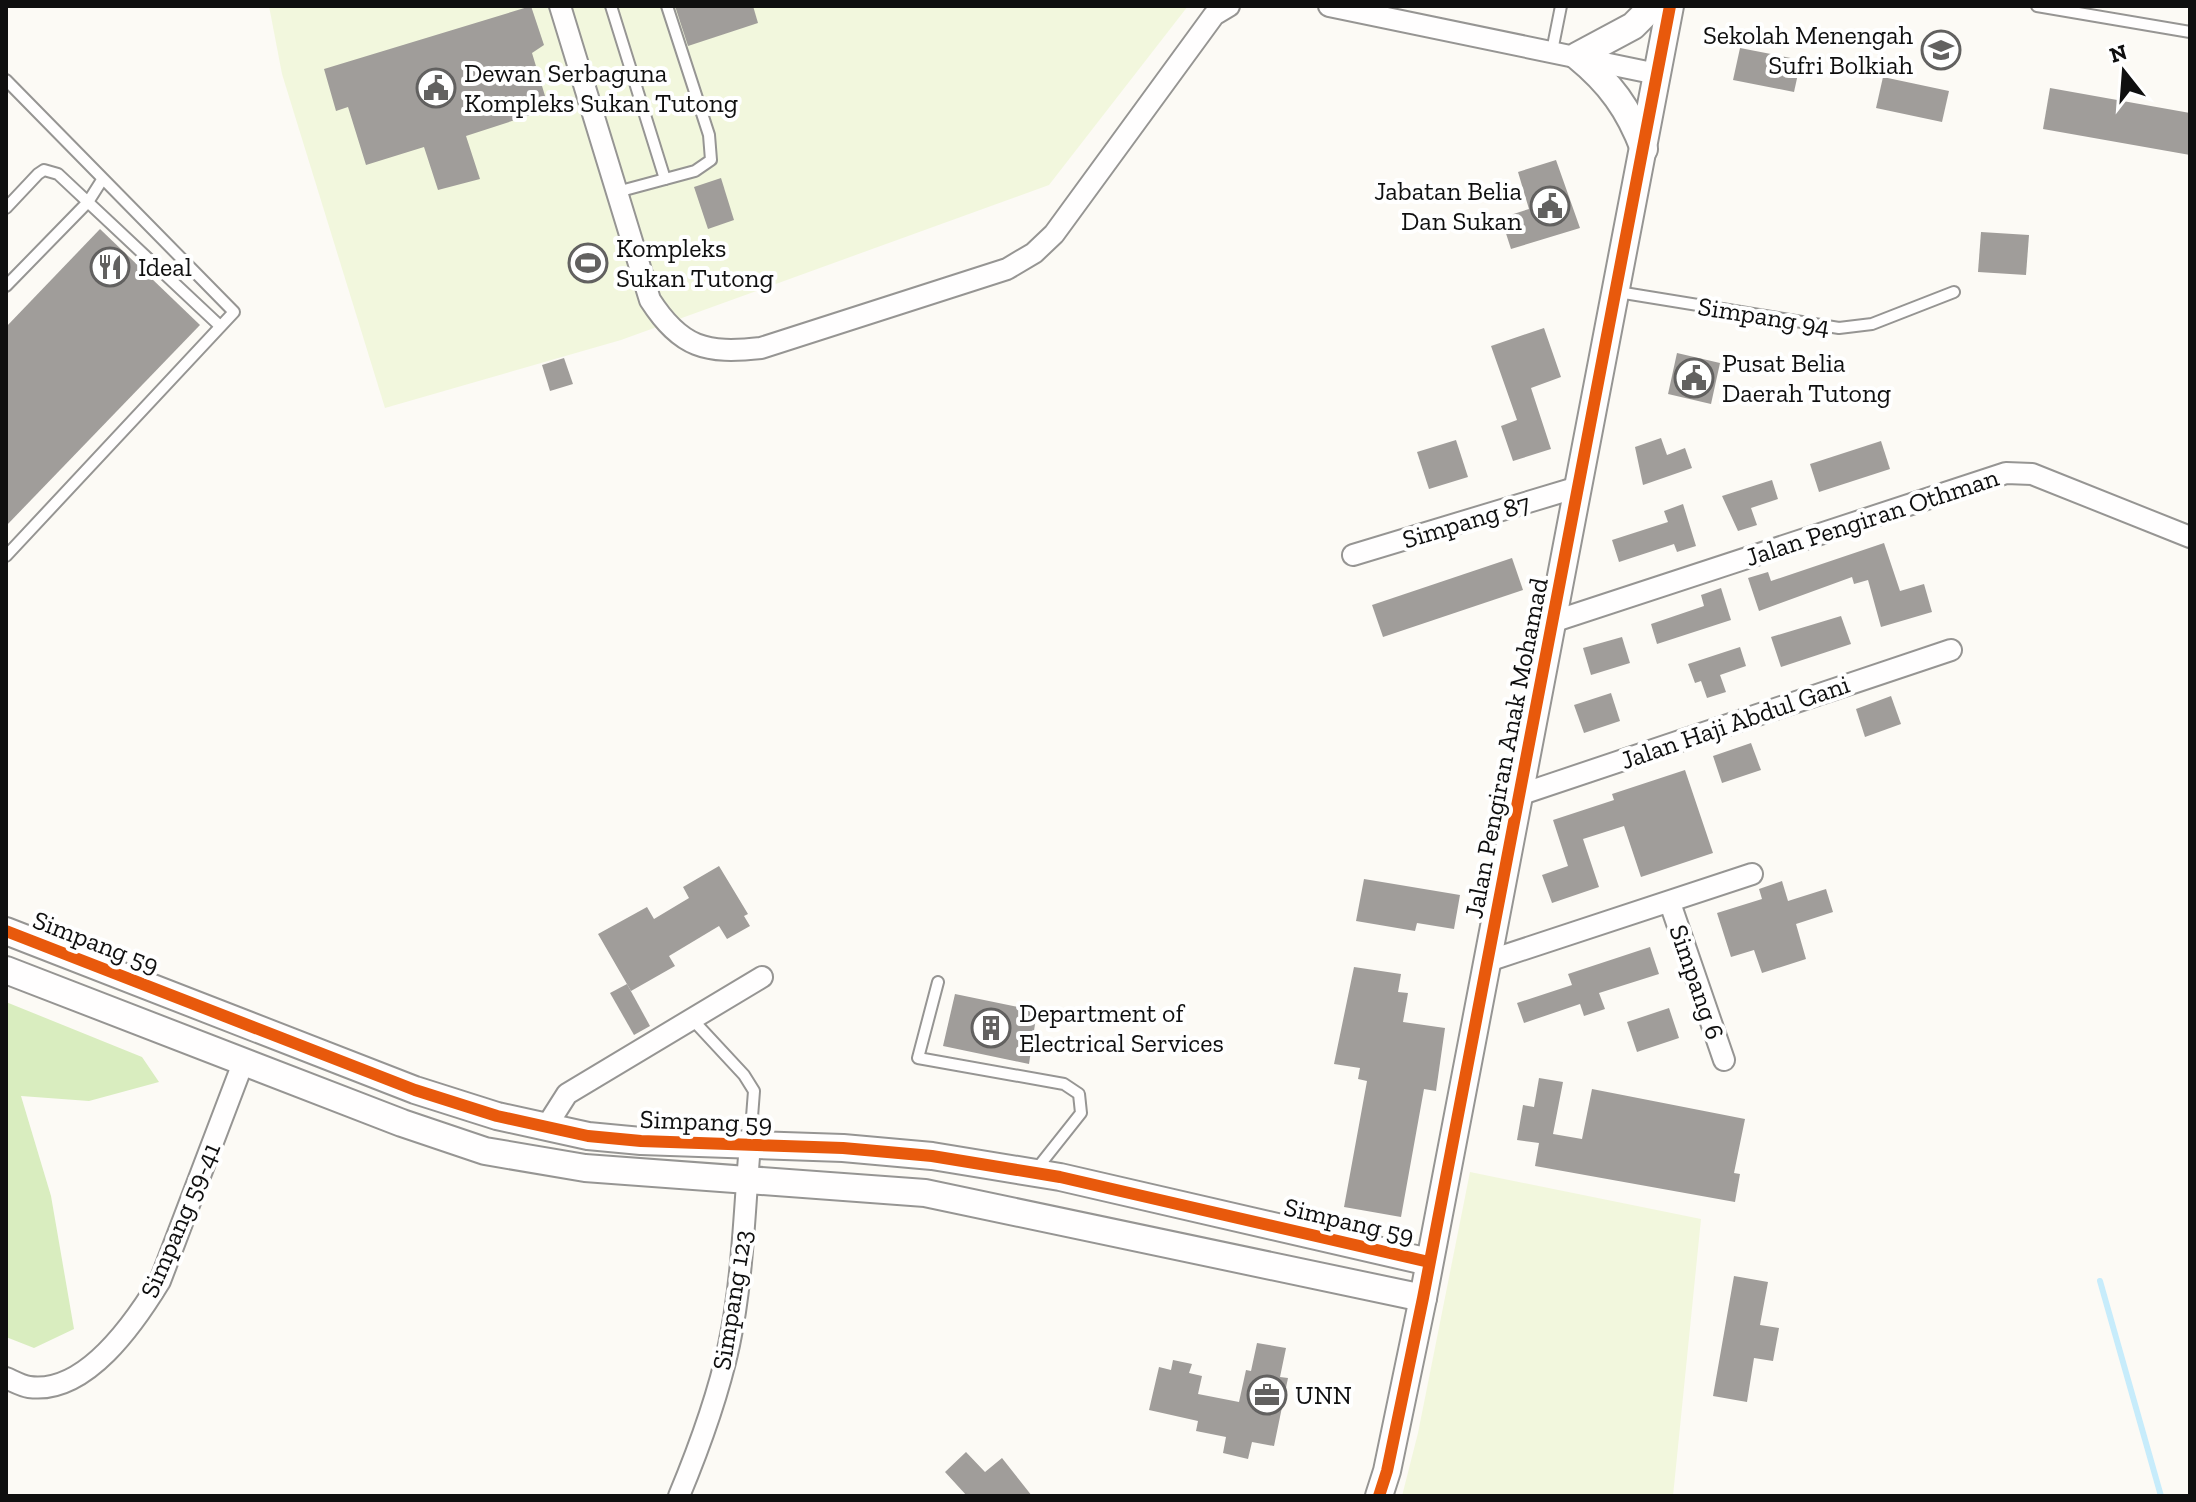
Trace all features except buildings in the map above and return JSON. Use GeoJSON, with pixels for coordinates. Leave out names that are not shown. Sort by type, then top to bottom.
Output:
{"type":"FeatureCollection","features":[{"type":"Feature","properties":{"kind":"street"},"geometry":{"type":"LineString","coordinates":[[560,6],[650,300],[668,327],[695,345],[726,352],[761,348],[1007,269],[1034,253],[1054,234],[1214,15],[1229,6]]}},
{"type":"Feature","properties":{"kind":"street"},"geometry":{"type":"LineString","coordinates":[[1329,6],[1657,74]]}},
{"type":"Feature","properties":{"kind":"street"},"geometry":{"type":"LineString","coordinates":[[1564,54],[1633,26],[1653,6]]}},
{"type":"Feature","properties":{"kind":"street","name":"Jalan Pengiran Anak Mohamad"},"geometry":{"type":"LineString","coordinates":[[1379,1496],[1423,1298],[1670,6]]}},
{"type":"Feature","properties":{"kind":"street"},"geometry":{"type":"LineString","coordinates":[[1564,54],[1615,91],[1632,118],[1644,149]]}},
{"type":"Feature","properties":{"kind":"street","name":"Jalan Pengiran Othman"},"geometry":{"type":"LineString","coordinates":[[1552,622],[2006,473],[2032,474],[2190,537]]}},
{"type":"Feature","properties":{"kind":"street","name":"Simpang 87"},"geometry":{"type":"LineString","coordinates":[[1353,555],[1578,487]]}},
{"type":"Feature","properties":{"kind":"street","name":"Jalan Haji Abdul Gani"},"geometry":{"type":"LineString","coordinates":[[1519,795],[1951,650]]}},
{"type":"Feature","properties":{"kind":"street"},"geometry":{"type":"LineString","coordinates":[[1488,961],[1752,874]]}},
{"type":"Feature","properties":{"kind":"street","name":"Simpang 6"},"geometry":{"type":"LineString","coordinates":[[1670,903],[1724,1060]]}},
{"type":"Feature","properties":{"kind":"street","name":"Simpang 59"},"geometry":{"type":"LineString","coordinates":[[6,931],[415,1090],[497,1116],[546,1127],[641,1141],[932,1156],[1033,1172],[1429,1262]]}},
{"type":"Feature","properties":{"kind":"street","name":"Simpang 59"},"geometry":{"type":"LineString","coordinates":[[6,970],[243,1063],[485,1151],[585,1168],[925,1193],[1423,1298]]}},
{"type":"Feature","properties":{"kind":"street"},"geometry":{"type":"LineString","coordinates":[[546,1127],[567,1094],[762,977]]}},
{"type":"Feature","properties":{"kind":"street","name":"Simpang 59-41"},"geometry":{"type":"LineString","coordinates":[[6,1378],[28,1387],[51,1387],[77,1376],[101,1356],[145,1306],[160,1281],[243,1063]]}},
{"type":"Feature","properties":{"kind":"street","name":"Simpang 123"},"geometry":{"type":"LineString","coordinates":[[679,1496],[694,1461],[729,1346],[742,1263],[750,1145]]}},
{"type":"Feature","properties":{"kind":"lane"},"geometry":{"type":"LineString","coordinates":[[611,6],[665,179]]}},
{"type":"Feature","properties":{"kind":"lane"},"geometry":{"type":"LineString","coordinates":[[617,192],[705,167],[711,160],[712,150],[667,6]]}},
{"type":"Feature","properties":{"kind":"lane"},"geometry":{"type":"LineString","coordinates":[[1561,6],[1564,54]]}},
{"type":"Feature","properties":{"kind":"lane"},"geometry":{"type":"LineString","coordinates":[[2037,6],[2190,32]]}},
{"type":"Feature","properties":{"kind":"lane"},"geometry":{"type":"LineString","coordinates":[[6,80],[234,312],[6,556]]}},
{"type":"Feature","properties":{"kind":"lane"},"geometry":{"type":"LineString","coordinates":[[6,208],[44,170],[58,174],[220,326]]}},
{"type":"Feature","properties":{"kind":"lane"},"geometry":{"type":"LineString","coordinates":[[6,286],[88,202],[102,180]]}},
{"type":"Feature","properties":{"kind":"lane","name":"Simpang 94"},"geometry":{"type":"LineString","coordinates":[[1616,292],[1839,328],[1872,324],[1954,292]]}},
{"type":"Feature","properties":{"kind":"lane"},"geometry":{"type":"LineString","coordinates":[[938,982],[918,1058],[1064,1084],[1079,1094],[1081,1113],[1033,1172]]}},
{"type":"Feature","properties":{"kind":"lane"},"geometry":{"type":"LineString","coordinates":[[692,1019],[744,1075],[754,1091],[750,1145]]}},
{"type":"Feature","properties":{"kind":"green space","name":"Kompleks Sukan Tutong"},"geometry":{"type":"Polygon","coordinates":[[[269,6],[1188,6],[1049,185],[621,340],[385,408],[282,74],[269,6]]]}},
{"type":"Feature","properties":{"kind":"green space"},"geometry":{"type":"Polygon","coordinates":[[[6,1002],[142,1057],[159,1082],[89,1101],[21,1096],[51,1196],[74,1329],[34,1348],[6,1337],[6,1002]]]}},
{"type":"Feature","properties":{"kind":"green space"},"geometry":{"type":"Polygon","coordinates":[[[1470,1172],[1701,1219],[1673,1496],[1402,1496],[1418,1433],[1470,1172]]]}},
{"type":"Feature","properties":{"kind":"waterway"},"geometry":{"type":"LineString","coordinates":[[2100,1281],[2161,1496]]}},
{"type":"Feature","properties":{"kind":"cycle path"},"geometry":{"type":"LineString","coordinates":[[1379,1496],[1423,1298],[1670,6]]}},
{"type":"Feature","properties":{"kind":"cycle path"},"geometry":{"type":"LineString","coordinates":[[6,931],[415,1090],[497,1116],[588,1136],[641,1141],[843,1148],[932,1156],[1060,1177],[1429,1262]]}},
{"type":"Feature","properties":{"kind":"place","name":"Sekolah Menengah Sufri Bolkiah"},"geometry":{"type":"Point","coordinates":[1941,50]}},
{"type":"Feature","properties":{"kind":"place","name":"Dewan Serbaguna Kompleks Sukan Tutong"},"geometry":{"type":"Point","coordinates":[436,88]}},
{"type":"Feature","properties":{"kind":"place","name":"Jabatan Belia Dan Sukan"},"geometry":{"type":"Point","coordinates":[1550,206]}},
{"type":"Feature","properties":{"kind":"place","name":"Kompleks Sukan Tutong"},"geometry":{"type":"Point","coordinates":[588,263]}},
{"type":"Feature","properties":{"kind":"place","name":"Ideal"},"geometry":{"type":"Point","coordinates":[110,267]}},
{"type":"Feature","properties":{"kind":"place","name":"Pusat Belia Daerah Tutong"},"geometry":{"type":"Point","coordinates":[1694,378]}},
{"type":"Feature","properties":{"kind":"place","name":"Department of Electrical Services"},"geometry":{"type":"Point","coordinates":[991,1028]}},
{"type":"Feature","properties":{"kind":"place","name":"UNN"},"geometry":{"type":"Point","coordinates":[1267,1395]}}]}
